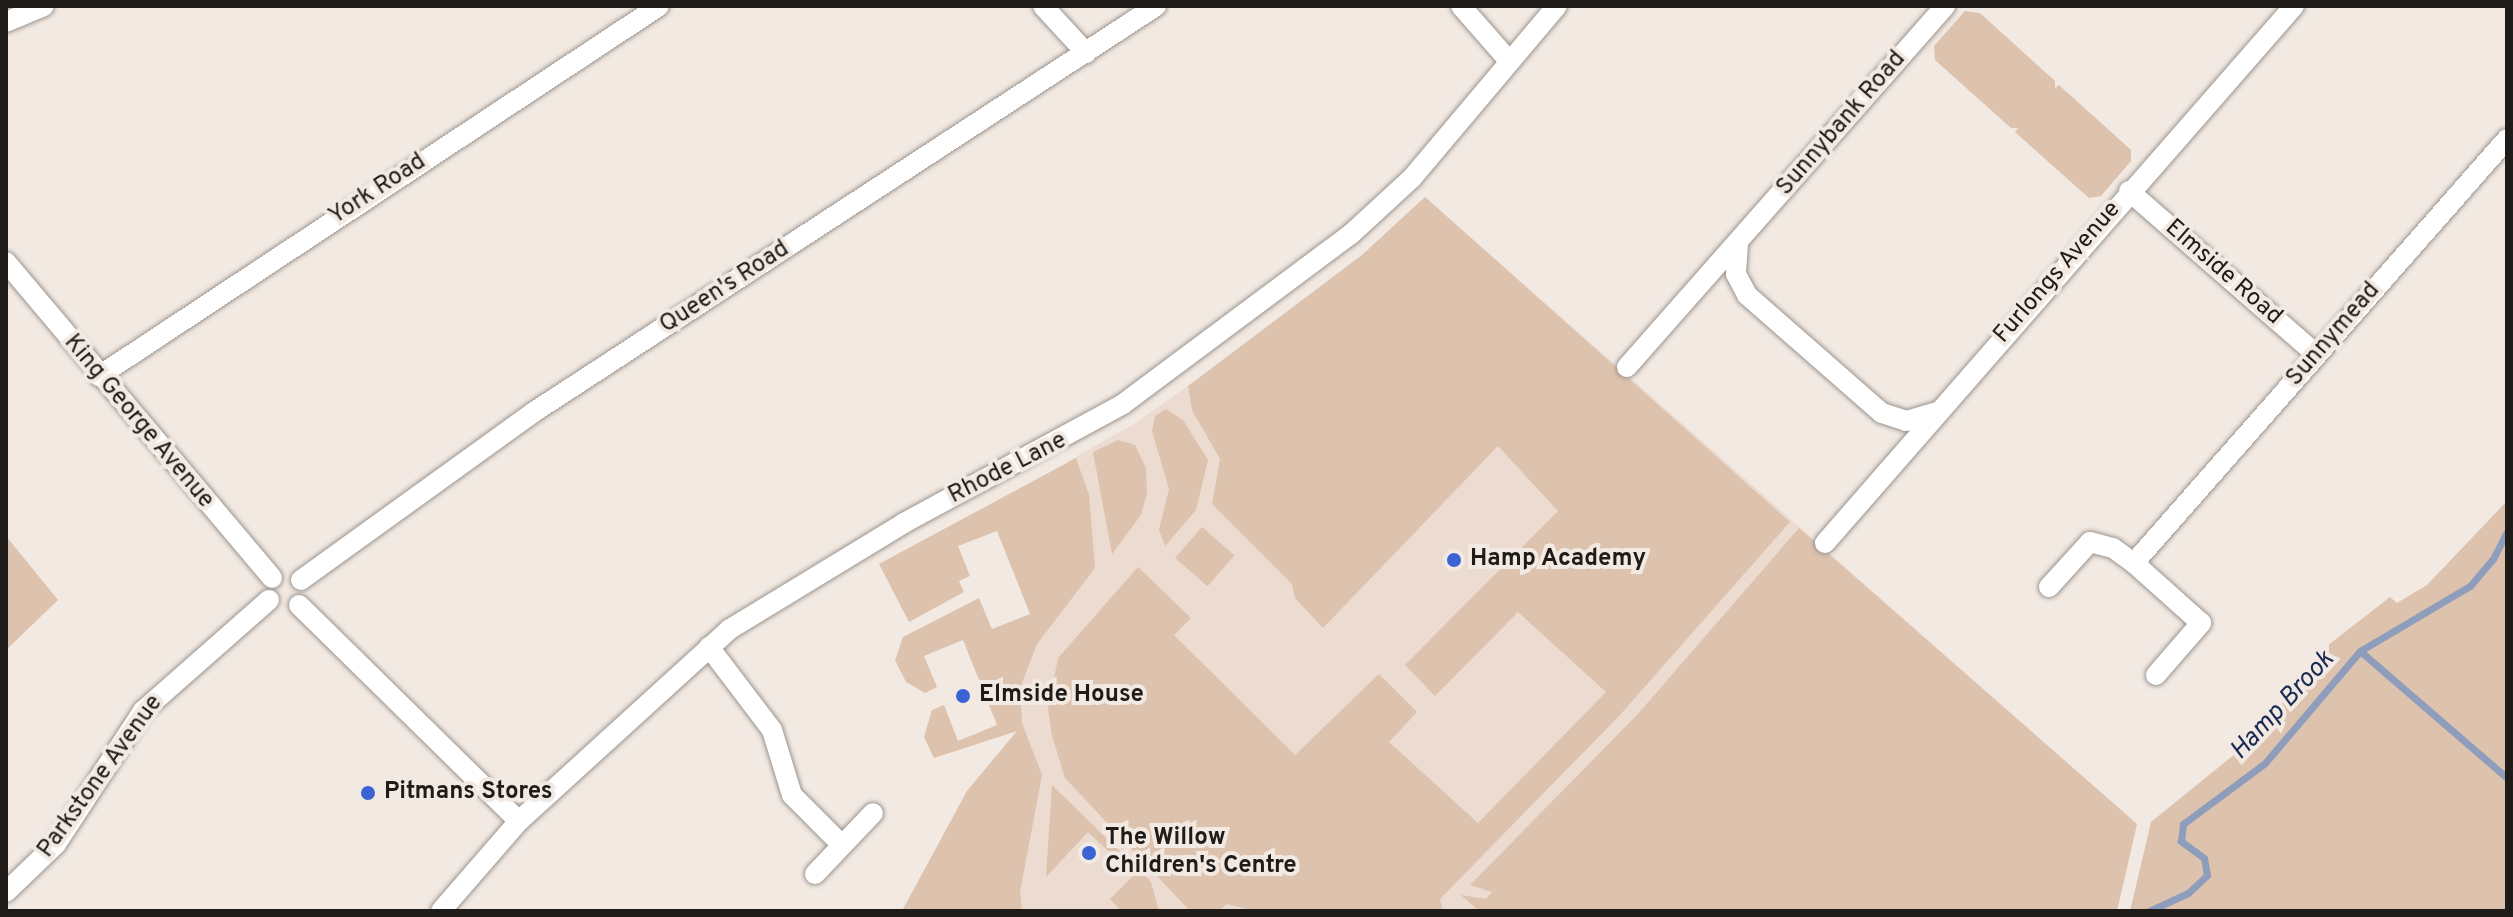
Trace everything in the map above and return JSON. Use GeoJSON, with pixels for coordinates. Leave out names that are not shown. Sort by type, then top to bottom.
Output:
{"type":"FeatureCollection","features":[{"type":"Feature","properties":{"kind":"street"},"geometry":{"type":"LineString","coordinates":[[6,22],[44,6]]}},
{"type":"Feature","properties":{"kind":"street","name":"York Road"},"geometry":{"type":"LineString","coordinates":[[99,376],[659,6]]}},
{"type":"Feature","properties":{"kind":"street"},"geometry":{"type":"LineString","coordinates":[[1043,6],[1086,53]]}},
{"type":"Feature","properties":{"kind":"street","name":"Queen's Road"},"geometry":{"type":"LineString","coordinates":[[301,580],[534,412],[1156,6]]}},
{"type":"Feature","properties":{"kind":"street"},"geometry":{"type":"LineString","coordinates":[[1461,6],[1510,62]]}},
{"type":"Feature","properties":{"kind":"street","name":"Rhode Lane"},"geometry":{"type":"LineString","coordinates":[[441,911],[519,821],[709,647],[904,523],[1123,404],[1383,206],[1557,6]]}},
{"type":"Feature","properties":{"kind":"street","name":"Furlongs Avenue"},"geometry":{"type":"LineString","coordinates":[[1825,543],[2129,191],[2294,6]]}},
{"type":"Feature","properties":{"kind":"street","name":"Sunnybank Road"},"geometry":{"type":"LineString","coordinates":[[1627,367],[1739,243],[1935,10]]}},
{"type":"Feature","properties":{"kind":"street","name":"Sunnymead"},"geometry":{"type":"LineString","coordinates":[[2134,563],[2507,139]]}},
{"type":"Feature","properties":{"kind":"street","name":"Elmside Road"},"geometry":{"type":"LineString","coordinates":[[2129,191],[2316,354]]}},
{"type":"Feature","properties":{"kind":"street"},"geometry":{"type":"LineString","coordinates":[[1739,243],[1736,274],[1747,295],[1882,413],[1906,421],[1937,412]]}},
{"type":"Feature","properties":{"kind":"street","name":"King George Avenue"},"geometry":{"type":"LineString","coordinates":[[6,262],[272,578]]}},
{"type":"Feature","properties":{"kind":"street"},"geometry":{"type":"LineString","coordinates":[[2049,587],[2090,542],[2113,548],[2134,563],[2201,623],[2156,675]]}},
{"type":"Feature","properties":{"kind":"street"},"geometry":{"type":"LineString","coordinates":[[290,573],[301,580],[305,590],[299,605],[283,610],[269,600],[272,578],[290,573]]}},
{"type":"Feature","properties":{"kind":"street","name":"Parkstone Avenue"},"geometry":{"type":"LineString","coordinates":[[6,892],[56,844],[143,711],[269,600]]}},
{"type":"Feature","properties":{"kind":"street"},"geometry":{"type":"LineString","coordinates":[[299,605],[519,821]]}},
{"type":"Feature","properties":{"kind":"street"},"geometry":{"type":"LineString","coordinates":[[709,647],[772,730],[792,795],[842,845]]}},
{"type":"Feature","properties":{"kind":"street"},"geometry":{"type":"LineString","coordinates":[[815,874],[873,813]]}},
{"type":"Feature","properties":{"kind":"shaded area"},"geometry":{"type":"Polygon","coordinates":[[[1965,11],[1980,13],[2055,81],[2055,88],[2059,85],[2131,150],[2131,161],[2101,196],[2089,198],[2015,132],[2018,128],[2011,128],[1935,60],[1934,46],[1965,11]]]}},
{"type":"Feature","properties":{"kind":"shaded area"},"geometry":{"type":"Polygon","coordinates":[[[1425,197],[2137,824],[2117,911],[902,911],[967,791],[1018,730],[1021,658],[1069,461],[1134,424],[1274,325],[1362,255],[1425,197]]]}},
{"type":"Feature","properties":{"kind":"shaded area"},"geometry":{"type":"Polygon","coordinates":[[[1425,197],[1790,522],[1619,716],[1440,899],[1443,911],[1254,911],[1227,904],[1219,911],[1189,910],[1065,778],[1052,736],[1048,709],[1058,658],[1138,567],[1191,618],[1174,635],[1295,755],[1379,674],[1417,712],[1389,742],[1478,823],[1606,692],[1518,612],[1435,696],[1405,665],[1558,511],[1498,446],[1323,628],[1295,598],[1292,584],[1212,504],[1220,459],[1192,410],[1188,386],[1362,255],[1425,197]]]}},
{"type":"Feature","properties":{"kind":"shaded area"},"geometry":{"type":"Polygon","coordinates":[[[1166,409],[1183,420],[1208,460],[1196,510],[1165,546],[1159,530],[1169,489],[1152,431],[1155,416],[1166,409]]]}},
{"type":"Feature","properties":{"kind":"shaded area"},"geometry":{"type":"Polygon","coordinates":[[[1118,440],[1135,445],[1146,468],[1147,493],[1141,515],[1112,554],[1093,452],[1118,440]]]}},
{"type":"Feature","properties":{"kind":"shaded area"},"geometry":{"type":"Polygon","coordinates":[[[1076,458],[1089,495],[1095,568],[1037,644],[1020,688],[1022,723],[1042,775],[1020,892],[1022,911],[902,911],[967,791],[1017,731],[934,758],[924,737],[932,710],[944,705],[958,741],[997,725],[963,640],[924,656],[937,687],[925,693],[906,682],[895,660],[903,637],[979,598],[992,629],[1030,614],[997,531],[958,546],[970,576],[959,581],[964,592],[909,622],[879,564],[1076,458]]]}},
{"type":"Feature","properties":{"kind":"shaded area"},"geometry":{"type":"Polygon","coordinates":[[[2507,501],[2507,911],[2130,911],[2151,822],[2251,741],[2327,646],[2390,597],[2397,603],[2427,585],[2507,501]]]}},
{"type":"Feature","properties":{"kind":"shaded area"},"geometry":{"type":"Polygon","coordinates":[[[1202,527],[1234,555],[1208,586],[1175,558],[1202,527]]]}},
{"type":"Feature","properties":{"kind":"shaded area"},"geometry":{"type":"Polygon","coordinates":[[[1799,528],[2137,824],[2117,911],[1479,911],[1461,895],[1486,899],[1492,892],[1470,885],[1637,715],[1799,528]]]}},
{"type":"Feature","properties":{"kind":"shaded area"},"geometry":{"type":"Polygon","coordinates":[[[6,536],[58,600],[6,650],[6,536]]]}},
{"type":"Feature","properties":{"kind":"shaded area"},"geometry":{"type":"Polygon","coordinates":[[[1052,785],[1151,882],[1159,911],[1121,911],[1110,899],[1134,875],[1088,832],[1046,877],[1052,785]]]}},
{"type":"Feature","properties":{"kind":"waterway","name":"Hamp Brook"},"geometry":{"type":"LineString","coordinates":[[2149,911],[2188,893],[2207,875],[2204,858],[2181,841],[2183,824],[2265,763],[2360,651],[2470,586],[2493,559],[2507,532]]}},
{"type":"Feature","properties":{"kind":"waterway"},"geometry":{"type":"LineString","coordinates":[[2360,651],[2507,778]]}},
{"type":"Feature","properties":{"kind":"place","name":"Hamp Academy"},"geometry":{"type":"Point","coordinates":[1454,560]}},
{"type":"Feature","properties":{"kind":"place","name":"Elmside House"},"geometry":{"type":"Point","coordinates":[963,696]}},
{"type":"Feature","properties":{"kind":"place","name":"Pitmans Stores"},"geometry":{"type":"Point","coordinates":[368,793]}},
{"type":"Feature","properties":{"kind":"place","name":"The Willow Children's Centre"},"geometry":{"type":"Point","coordinates":[1089,853]}}]}
